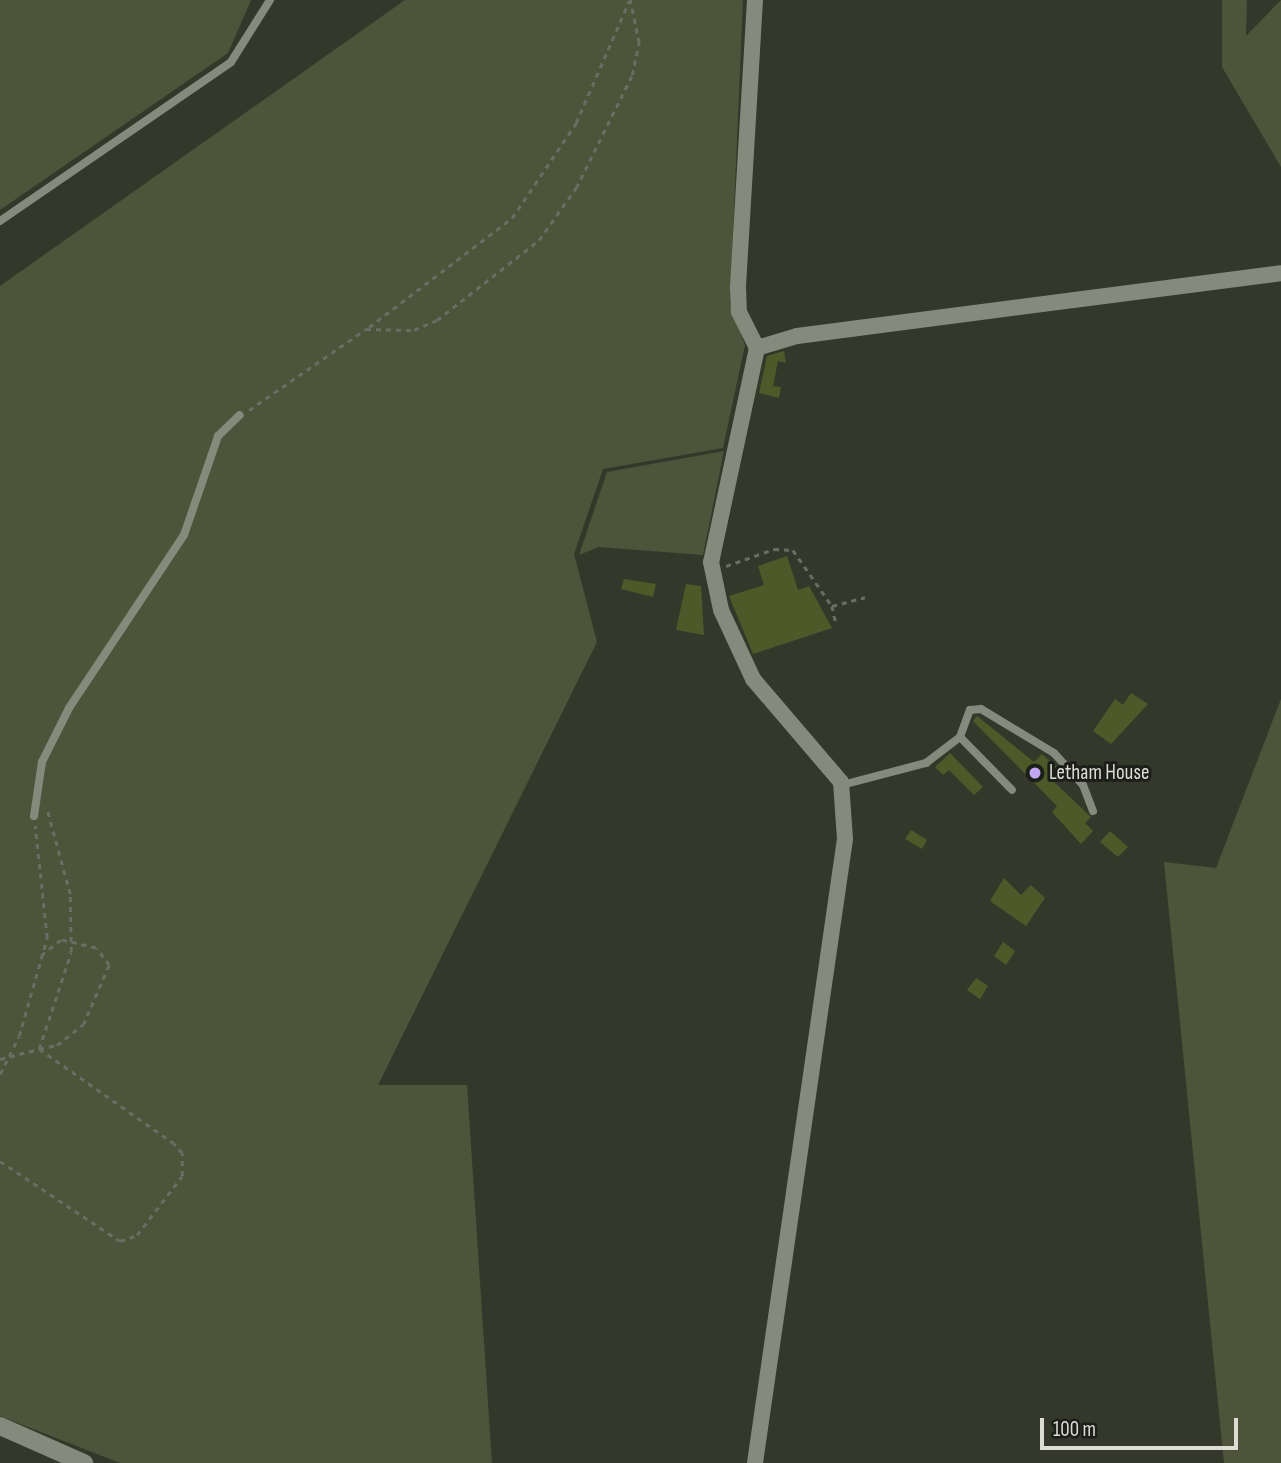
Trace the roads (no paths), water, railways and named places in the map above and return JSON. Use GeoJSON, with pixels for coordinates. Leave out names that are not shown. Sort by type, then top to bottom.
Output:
{"type":"FeatureCollection","features":[{"type":"Feature","properties":{"kind":"street"},"geometry":{"type":"LineString","coordinates":[[755,0],[738,287],[739,312],[757,348],[712,545],[712,569],[721,610],[753,679],[842,785],[845,839],[755,1463]]}},
{"type":"Feature","properties":{"kind":"street"},"geometry":{"type":"LineString","coordinates":[[757,348],[797,336],[1281,273]]}},
{"type":"Feature","properties":{"kind":"street"},"geometry":{"type":"LineString","coordinates":[[0,1426],[84,1463]]}},
{"type":"Feature","properties":{"kind":"lane"},"geometry":{"type":"LineString","coordinates":[[0,221],[231,62],[270,0]]}},
{"type":"Feature","properties":{"kind":"lane"},"geometry":{"type":"LineString","coordinates":[[34,816],[31,804],[42,762],[69,708],[184,535],[218,436],[240,415]]}},
{"type":"Feature","properties":{"kind":"lane"},"geometry":{"type":"LineString","coordinates":[[842,785],[926,763],[960,737],[970,710],[1005,722],[1054,753],[1083,786],[1093,811]]}},
{"type":"Feature","properties":{"kind":"lane"},"geometry":{"type":"LineString","coordinates":[[960,737],[1012,790]]}},
{"type":"Feature","properties":{"kind":"place","name":"Letham House"},"geometry":{"type":"Point","coordinates":[1035,773]}}]}
